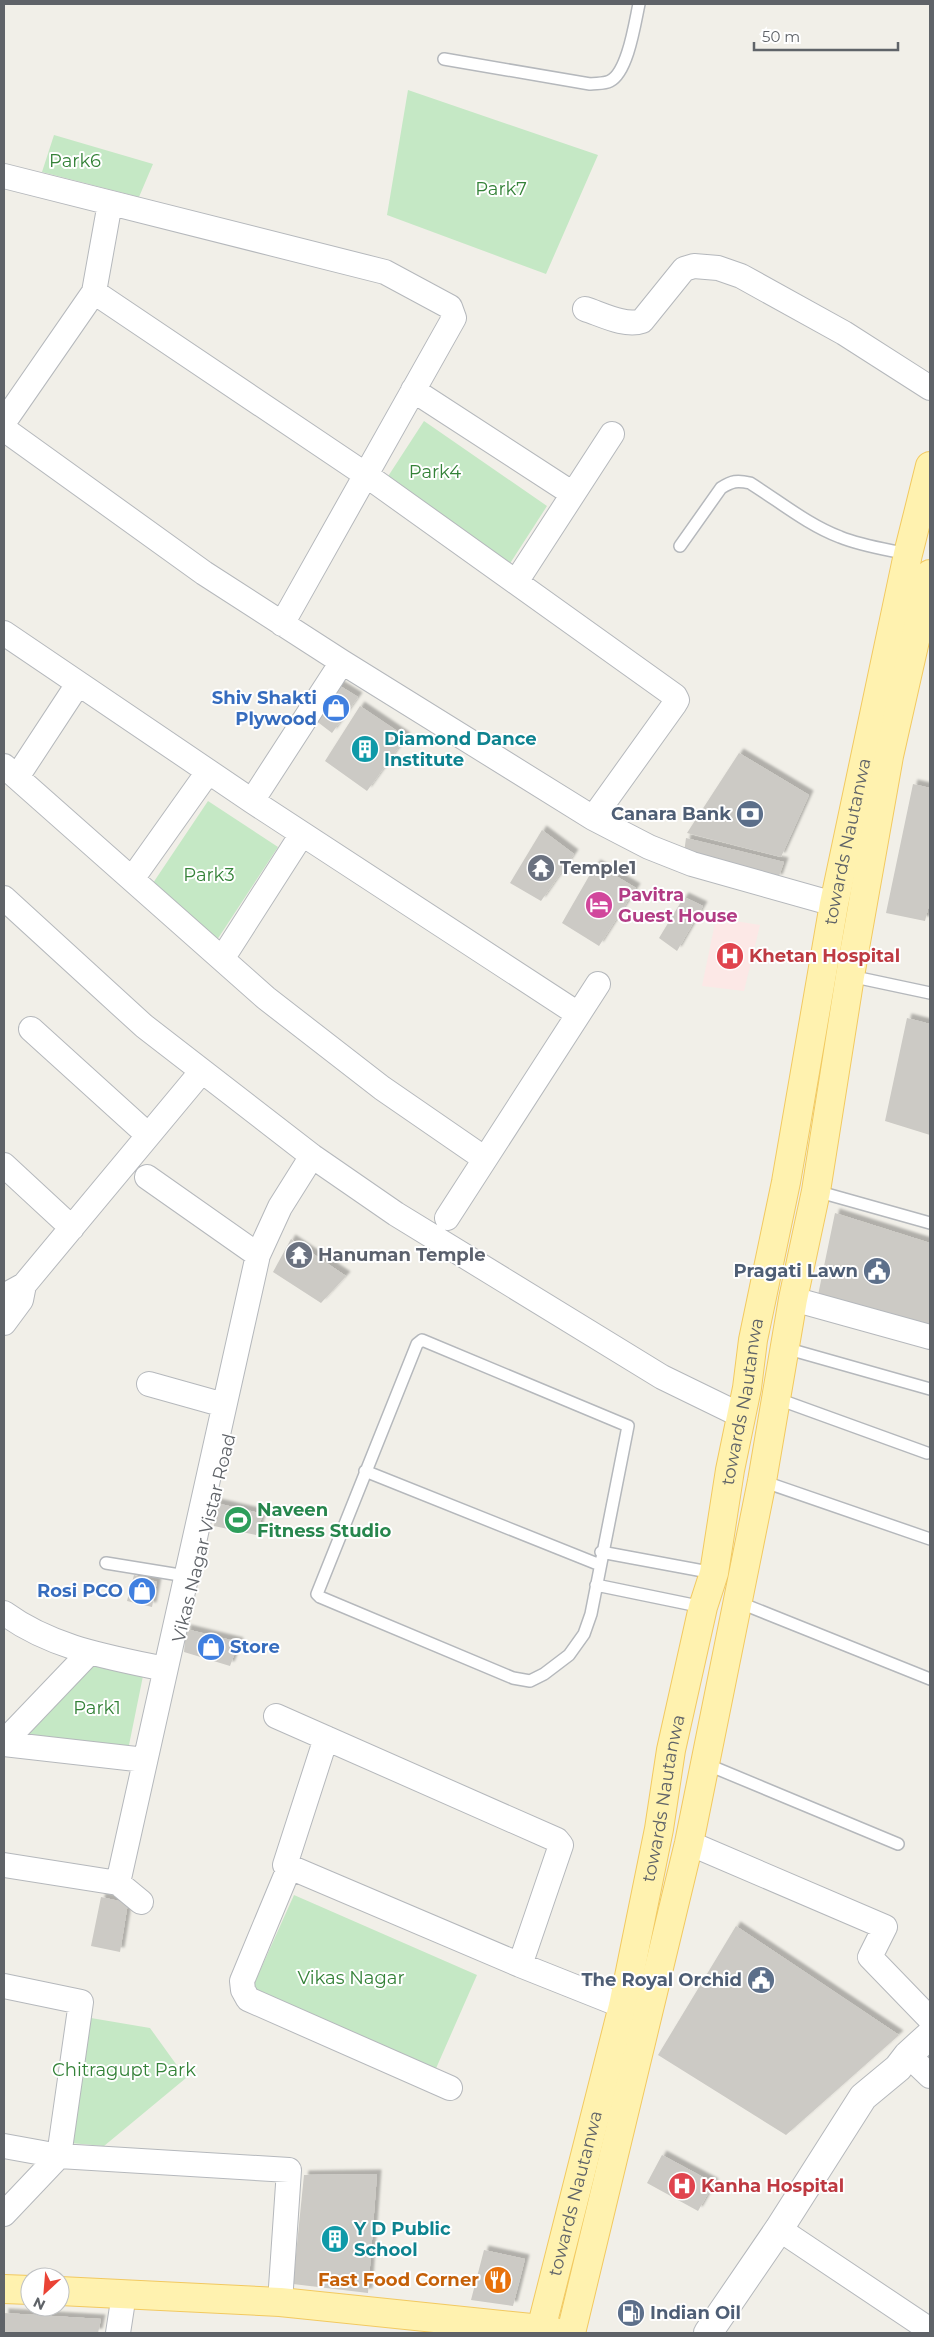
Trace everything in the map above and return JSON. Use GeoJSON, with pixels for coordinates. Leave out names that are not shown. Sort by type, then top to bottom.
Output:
{"type":"FeatureCollection","features":[{"type":"Feature","properties":{"kind":"main road","name":"towards Nautanwa"},"geometry":{"type":"LineString","coordinates":[[546,2332],[623,2006],[659,1829],[671,1750],[703,1607],[714,1573],[730,1470],[742,1416],[753,1340],[788,1173],[834,904],[908,554],[930,466]]}},
{"type":"Feature","properties":{"kind":"main road"},"geometry":{"type":"LineString","coordinates":[[571,2333],[690,1842],[706,1764],[778,1399],[793,1298],[816,1191],[850,976],[889,756],[930,574]]}},
{"type":"Feature","properties":{"kind":"main road"},"geometry":{"type":"LineString","coordinates":[[4,2289],[20,2290]]}},
{"type":"Feature","properties":{"kind":"main road"},"geometry":{"type":"LineString","coordinates":[[70,2291],[280,2302],[546,2332]]}},
{"type":"Feature","properties":{"kind":"street"},"geometry":{"type":"LineString","coordinates":[[4,176],[385,272],[450,307],[454,318],[282,624]]}},
{"type":"Feature","properties":{"kind":"street"},"geometry":{"type":"LineString","coordinates":[[4,422],[94,292],[110,203]]}},
{"type":"Feature","properties":{"kind":"street"},"geometry":{"type":"LineString","coordinates":[[584,309],[628,323],[637,323],[642,321],[684,269],[694,266],[718,268],[741,276],[844,333],[930,388]]}},
{"type":"Feature","properties":{"kind":"street"},"geometry":{"type":"LineString","coordinates":[[94,292],[366,475],[676,696],[677,700],[674,705],[593,818]]}},
{"type":"Feature","properties":{"kind":"street"},"geometry":{"type":"LineString","coordinates":[[413,390],[573,494]]}},
{"type":"Feature","properties":{"kind":"street"},"geometry":{"type":"LineString","coordinates":[[4,429],[204,573],[342,662],[593,818],[649,847],[692,864],[834,904]]}},
{"type":"Feature","properties":{"kind":"street"},"geometry":{"type":"LineString","coordinates":[[516,582],[612,434]]}},
{"type":"Feature","properties":{"kind":"street"},"geometry":{"type":"LineString","coordinates":[[4,633],[208,772],[578,1014]]}},
{"type":"Feature","properties":{"kind":"street"},"geometry":{"type":"LineString","coordinates":[[252,801],[342,662]]}},
{"type":"Feature","properties":{"kind":"street"},"geometry":{"type":"LineString","coordinates":[[78,684],[10,771],[222,959],[329,1048],[382,1088],[485,1158]]}},
{"type":"Feature","properties":{"kind":"street"},"geometry":{"type":"LineString","coordinates":[[132,879],[208,772]]}},
{"type":"Feature","properties":{"kind":"street"},"geometry":{"type":"LineString","coordinates":[[222,959],[302,834]]}},
{"type":"Feature","properties":{"kind":"street"},"geometry":{"type":"LineString","coordinates":[[4,898],[144,1026],[312,1156],[396,1214],[662,1378],[742,1416]]}},
{"type":"Feature","properties":{"kind":"street"},"geometry":{"type":"LineString","coordinates":[[447,1218],[598,984]]}},
{"type":"Feature","properties":{"kind":"street"},"geometry":{"type":"LineString","coordinates":[[31,1029],[148,1135]]}},
{"type":"Feature","properties":{"kind":"street"},"geometry":{"type":"LineString","coordinates":[[4,1324],[21,1300],[14,1291],[72,1228],[202,1071]]}},
{"type":"Feature","properties":{"kind":"street"},"geometry":{"type":"LineString","coordinates":[[111,1882],[145,1760],[258,1255],[280,1207],[312,1156]]}},
{"type":"Feature","properties":{"kind":"street"},"geometry":{"type":"LineString","coordinates":[[4,1165],[72,1228]]}},
{"type":"Feature","properties":{"kind":"street"},"geometry":{"type":"LineString","coordinates":[[147,1177],[258,1255]]}},
{"type":"Feature","properties":{"kind":"street","name":"Vikas Nagar Vistar Road"},"geometry":{"type":"LineString","coordinates":[[111,1882],[290,1192]]}},
{"type":"Feature","properties":{"kind":"street"},"geometry":{"type":"LineString","coordinates":[[793,1298],[930,1337]]}},
{"type":"Feature","properties":{"kind":"street"},"geometry":{"type":"LineString","coordinates":[[149,1384],[224,1405]]}},
{"type":"Feature","properties":{"kind":"street"},"geometry":{"type":"LineString","coordinates":[[4,1613],[21,1626],[45,1638],[88,1653],[166,1669]]}},
{"type":"Feature","properties":{"kind":"street"},"geometry":{"type":"LineString","coordinates":[[4,1743],[88,1653]]}},
{"type":"Feature","properties":{"kind":"street"},"geometry":{"type":"LineString","coordinates":[[276,1716],[560,1843],[561,1845],[520,1965]]}},
{"type":"Feature","properties":{"kind":"street"},"geometry":{"type":"LineString","coordinates":[[326,1738],[285,1862],[289,1868],[623,2006]]}},
{"type":"Feature","properties":{"kind":"street"},"geometry":{"type":"LineString","coordinates":[[4,1743],[145,1760]]}},
{"type":"Feature","properties":{"kind":"street"},"geometry":{"type":"LineString","coordinates":[[690,1842],[885,1926],[870,1957],[930,2019]]}},
{"type":"Feature","properties":{"kind":"street"},"geometry":{"type":"LineString","coordinates":[[4,1864],[111,1882],[141,1902]]}},
{"type":"Feature","properties":{"kind":"street"},"geometry":{"type":"LineString","coordinates":[[289,1868],[242,1981],[243,1990],[248,1999],[450,2088]]}},
{"type":"Feature","properties":{"kind":"street"},"geometry":{"type":"LineString","coordinates":[[4,1986],[81,2002],[58,2156],[4,2214]]}},
{"type":"Feature","properties":{"kind":"street"},"geometry":{"type":"LineString","coordinates":[[708,2333],[779,2229],[863,2097],[898,2068],[908,2055],[930,2036]]}},
{"type":"Feature","properties":{"kind":"street"},"geometry":{"type":"LineString","coordinates":[[908,2055],[930,2076]]}},
{"type":"Feature","properties":{"kind":"street"},"geometry":{"type":"LineString","coordinates":[[4,2146],[58,2156],[289,2170],[280,2302]]}},
{"type":"Feature","properties":{"kind":"street"},"geometry":{"type":"LineString","coordinates":[[779,2229],[930,2330]]}},
{"type":"Feature","properties":{"kind":"street"},"geometry":{"type":"LineString","coordinates":[[118,2333],[124,2294]]}},
{"type":"Feature","properties":{"kind":"lane"},"geometry":{"type":"LineString","coordinates":[[444,59],[590,84],[609,81],[615,77],[624,63],[639,4]]}},
{"type":"Feature","properties":{"kind":"lane"},"geometry":{"type":"LineString","coordinates":[[680,546],[721,488],[730,482],[739,480],[750,483],[818,526],[838,536],[862,545],[908,554]]}},
{"type":"Feature","properties":{"kind":"lane"},"geometry":{"type":"LineString","coordinates":[[850,976],[930,993]]}},
{"type":"Feature","properties":{"kind":"lane"},"geometry":{"type":"LineString","coordinates":[[816,1191],[930,1223]]}},
{"type":"Feature","properties":{"kind":"lane"},"geometry":{"type":"LineString","coordinates":[[422,1340],[628,1426],[591,1614],[584,1634],[577,1646],[544,1674],[530,1681],[513,1678],[320,1597],[317,1591],[365,1471],[417,1344],[422,1340]]}},
{"type":"Feature","properties":{"kind":"lane"},"geometry":{"type":"LineString","coordinates":[[785,1348],[930,1389]]}},
{"type":"Feature","properties":{"kind":"lane"},"geometry":{"type":"LineString","coordinates":[[778,1399],[927,1453]]}},
{"type":"Feature","properties":{"kind":"lane"},"geometry":{"type":"LineString","coordinates":[[365,1471],[600,1565]]}},
{"type":"Feature","properties":{"kind":"lane"},"geometry":{"type":"LineString","coordinates":[[762,1481],[930,1539]]}},
{"type":"Feature","properties":{"kind":"lane"},"geometry":{"type":"LineString","coordinates":[[602,1552],[714,1573]]}},
{"type":"Feature","properties":{"kind":"lane"},"geometry":{"type":"LineString","coordinates":[[106,1563],[186,1576]]}},
{"type":"Feature","properties":{"kind":"lane"},"geometry":{"type":"LineString","coordinates":[[596,1585],[703,1607]]}},
{"type":"Feature","properties":{"kind":"lane"},"geometry":{"type":"LineString","coordinates":[[738,1602],[930,1679]]}},
{"type":"Feature","properties":{"kind":"lane"},"geometry":{"type":"LineString","coordinates":[[706,1764],[898,1844]]}},
{"type":"Feature","properties":{"kind":"shaded area","name":"Khetan Hospital"},"geometry":{"type":"Polygon","coordinates":[[[716,918],[760,925],[744,991],[702,986],[716,918]]]}},
{"type":"Feature","properties":{"kind":"green space","name":"Park7"},"geometry":{"type":"Polygon","coordinates":[[[408,90],[598,155],[546,274],[387,215],[408,90]]]}},
{"type":"Feature","properties":{"kind":"green space","name":"Park6"},"geometry":{"type":"Polygon","coordinates":[[[54,135],[153,164],[139,197],[42,172],[54,135]]]}},
{"type":"Feature","properties":{"kind":"green space","name":"Park4"},"geometry":{"type":"Polygon","coordinates":[[[424,421],[547,506],[509,565],[385,481],[424,421]]]}},
{"type":"Feature","properties":{"kind":"green space","name":"Park3"},"geometry":{"type":"Polygon","coordinates":[[[208,801],[278,847],[215,943],[151,886],[208,801]]]}},
{"type":"Feature","properties":{"kind":"green space","name":"Park1"},"geometry":{"type":"Polygon","coordinates":[[[90,1660],[144,1671],[128,1750],[17,1738],[90,1660]]]}},
{"type":"Feature","properties":{"kind":"green space","name":"Vikas Nagar"},"geometry":{"type":"Polygon","coordinates":[[[294,1895],[477,1975],[434,2073],[250,1993],[294,1895]]]}},
{"type":"Feature","properties":{"kind":"green space","name":"Chitragupt Park"},"geometry":{"type":"Polygon","coordinates":[[[85,2017],[150,2028],[186,2078],[104,2146],[70,2143],[85,2017]]]}},
{"type":"Feature","properties":{"kind":"building","name":"Shiv Shakti Plywood"},"geometry":{"type":"Polygon","coordinates":[[[337,684],[358,697],[332,733],[315,720],[337,684]]]}},
{"type":"Feature","properties":{"kind":"building","name":"Diamond Dance Institute"},"geometry":{"type":"Polygon","coordinates":[[[360,706],[406,737],[367,791],[325,761],[360,706]]]}},
{"type":"Feature","properties":{"kind":"building","name":"Canara Bank"},"geometry":{"type":"Polygon","coordinates":[[[739,753],[809,795],[781,857],[687,833],[739,753]]]}},
{"type":"Feature","properties":{"kind":"building"},"geometry":{"type":"Polygon","coordinates":[[[913,784],[930,788],[930,901],[925,921],[886,913],[913,784]]]}},
{"type":"Feature","properties":{"kind":"building","name":"Temple1"},"geometry":{"type":"Polygon","coordinates":[[[542,830],[574,854],[541,901],[510,883],[542,830]]]}},
{"type":"Feature","properties":{"kind":"building"},"geometry":{"type":"Polygon","coordinates":[[[686,838],[784,862],[778,879],[684,853],[686,838]]]}},
{"type":"Feature","properties":{"kind":"building","name":"Pavitra Guest House"},"geometry":{"type":"Polygon","coordinates":[[[596,864],[636,888],[599,946],[562,923],[596,864]]]}},
{"type":"Feature","properties":{"kind":"building"},"geometry":{"type":"Polygon","coordinates":[[[684,897],[703,906],[677,951],[659,938],[684,897]]]}},
{"type":"Feature","properties":{"kind":"building"},"geometry":{"type":"Polygon","coordinates":[[[907,1018],[930,1024],[930,1135],[885,1121],[907,1018]]]}},
{"type":"Feature","properties":{"kind":"building","name":"Pragati Lawn"},"geometry":{"type":"Polygon","coordinates":[[[835,1213],[930,1243],[930,1331],[817,1300],[835,1213]]]}},
{"type":"Feature","properties":{"kind":"building","name":"Hanuman Temple"},"geometry":{"type":"Polygon","coordinates":[[[291,1239],[346,1276],[321,1303],[273,1272],[291,1239]]]}},
{"type":"Feature","properties":{"kind":"building","name":"Naveen Fitness Studio"},"geometry":{"type":"Polygon","coordinates":[[[216,1503],[263,1514],[256,1535],[214,1526],[216,1503]]]}},
{"type":"Feature","properties":{"kind":"building","name":"Rosi PCO"},"geometry":{"type":"Polygon","coordinates":[[[134,1575],[157,1582],[152,1607],[127,1601],[134,1575]]]}},
{"type":"Feature","properties":{"kind":"building","name":"Store"},"geometry":{"type":"Polygon","coordinates":[[[186,1629],[239,1642],[230,1666],[184,1652],[186,1629]]]}},
{"type":"Feature","properties":{"kind":"building"},"geometry":{"type":"Polygon","coordinates":[[[101,1897],[128,1903],[120,1952],[91,1946],[101,1897]]]}},
{"type":"Feature","properties":{"kind":"building","name":"The Royal Orchid"},"geometry":{"type":"Polygon","coordinates":[[[736,1926],[899,2035],[786,2135],[658,2055],[736,1926]]]}},
{"type":"Feature","properties":{"kind":"building"},"geometry":{"type":"Polygon","coordinates":[[[662,2155],[714,2183],[698,2211],[647,2183],[662,2155]]]}},
{"type":"Feature","properties":{"kind":"building","name":"Y D Public School"},"geometry":{"type":"Polygon","coordinates":[[[377,2174],[368,2293],[293,2284],[304,2175],[377,2174]]]}},
{"type":"Feature","properties":{"kind":"building","name":"Fast Food Corner"},"geometry":{"type":"Polygon","coordinates":[[[484,2250],[525,2259],[513,2306],[471,2300],[484,2250]]]}},
{"type":"Feature","properties":{"kind":"building"},"geometry":{"type":"Polygon","coordinates":[[[4,2313],[20,2314],[20,2317],[101,2319],[98,2333],[4,2333],[4,2313]]]}},
{"type":"Feature","properties":{"kind":"place","name":"Shiv Shakti Plywood"},"geometry":{"type":"Point","coordinates":[336,708]}},
{"type":"Feature","properties":{"kind":"place","name":"Diamond Dance Institute"},"geometry":{"type":"Point","coordinates":[365,749]}},
{"type":"Feature","properties":{"kind":"place","name":"Canara Bank"},"geometry":{"type":"Point","coordinates":[750,814]}},
{"type":"Feature","properties":{"kind":"place","name":"Temple1"},"geometry":{"type":"Point","coordinates":[541,868]}},
{"type":"Feature","properties":{"kind":"place","name":"Pavitra Guest House"},"geometry":{"type":"Point","coordinates":[599,905]}},
{"type":"Feature","properties":{"kind":"place","name":"Khetan Hospital"},"geometry":{"type":"Point","coordinates":[730,956]}},
{"type":"Feature","properties":{"kind":"place","name":"Hanuman Temple"},"geometry":{"type":"Point","coordinates":[299,1255]}},
{"type":"Feature","properties":{"kind":"place","name":"Pragati Lawn"},"geometry":{"type":"Point","coordinates":[877,1271]}},
{"type":"Feature","properties":{"kind":"place","name":"Naveen Fitness Studio"},"geometry":{"type":"Point","coordinates":[238,1520]}},
{"type":"Feature","properties":{"kind":"place","name":"Rosi PCO"},"geometry":{"type":"Point","coordinates":[142,1591]}},
{"type":"Feature","properties":{"kind":"place","name":"Store"},"geometry":{"type":"Point","coordinates":[211,1647]}},
{"type":"Feature","properties":{"kind":"place","name":"The Royal Orchid"},"geometry":{"type":"Point","coordinates":[761,1980]}},
{"type":"Feature","properties":{"kind":"place","name":"Kanha Hospital"},"geometry":{"type":"Point","coordinates":[682,2186]}},
{"type":"Feature","properties":{"kind":"place","name":"Y D Public School"},"geometry":{"type":"Point","coordinates":[335,2239]}},
{"type":"Feature","properties":{"kind":"place","name":"Fast Food Corner"},"geometry":{"type":"Point","coordinates":[498,2280]}},
{"type":"Feature","properties":{"kind":"place","name":"Indian Oil"},"geometry":{"type":"Point","coordinates":[631,2313]}}]}
